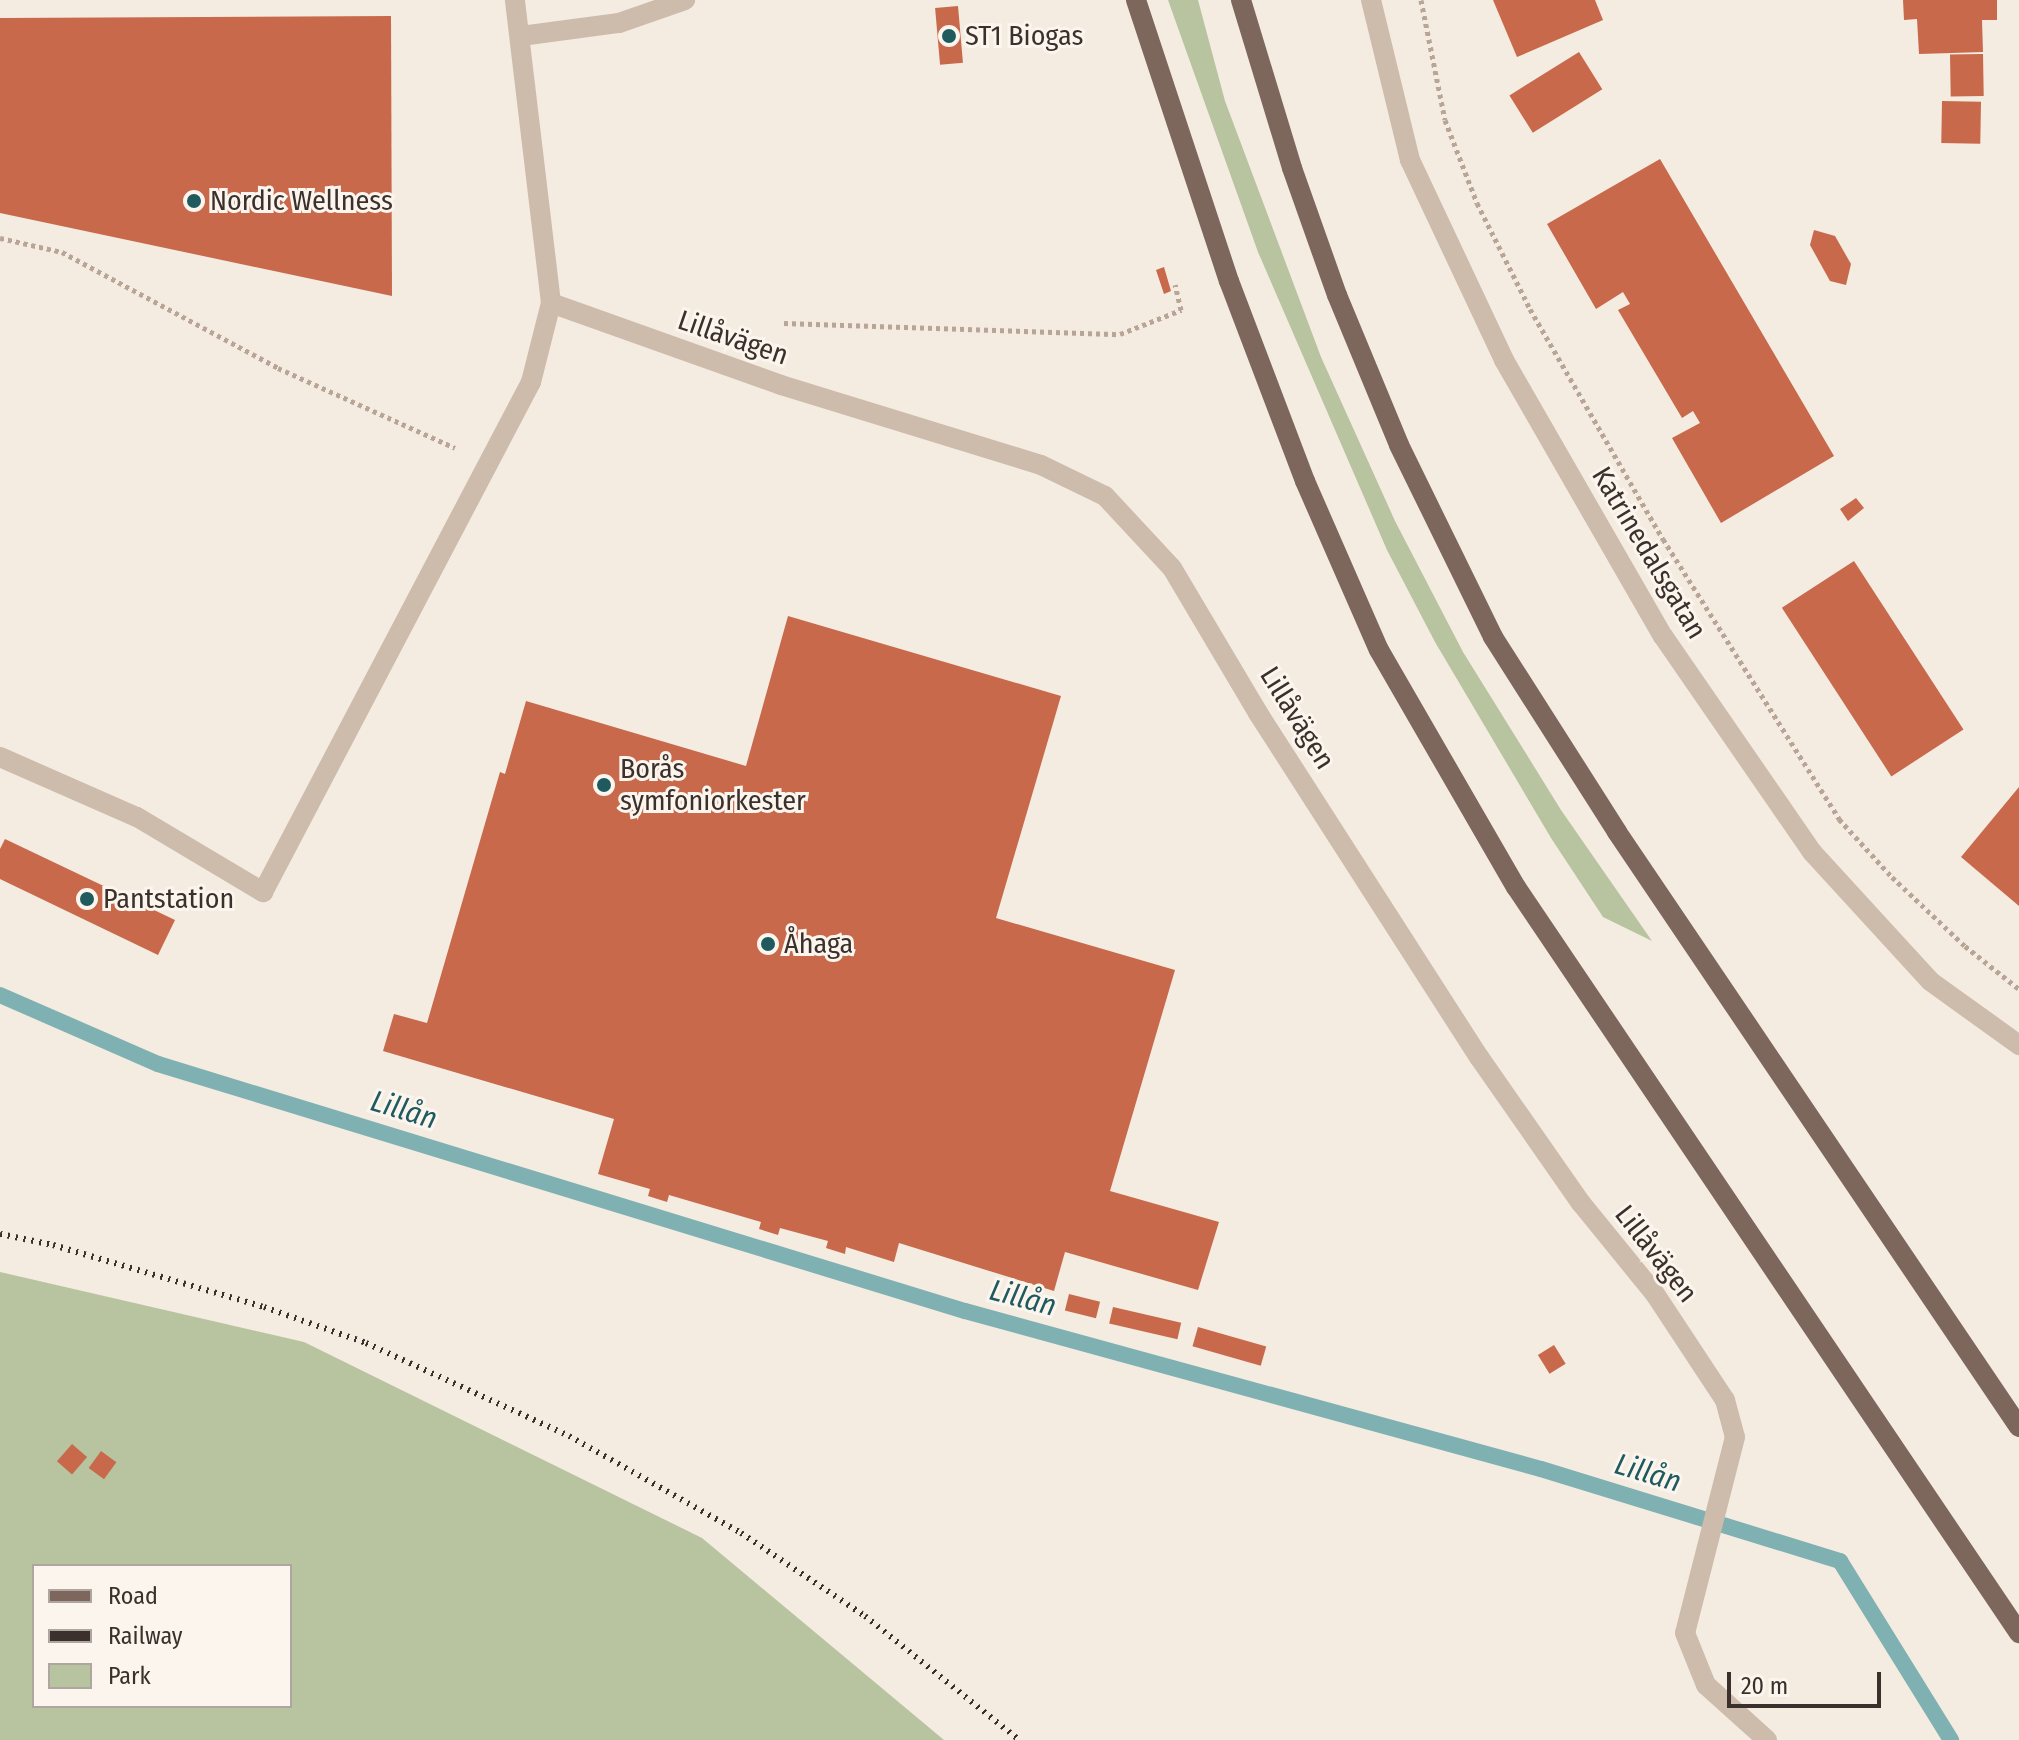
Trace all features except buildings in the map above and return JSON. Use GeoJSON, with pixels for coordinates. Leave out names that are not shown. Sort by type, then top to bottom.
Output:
{"type":"FeatureCollection","features":[{"type":"Feature","properties":{"kind":"main road"},"geometry":{"type":"LineString","coordinates":[[1136,0],[1229,281],[1305,481],[1379,650],[1516,887],[2019,1633]]}},
{"type":"Feature","properties":{"kind":"main road"},"geometry":{"type":"LineString","coordinates":[[1241,0],[1292,168],[1337,295],[1399,445],[1493,637],[1617,832],[2019,1427]]}},
{"type":"Feature","properties":{"kind":"main road"},"geometry":{"type":"LineString","coordinates":[[1971,1561],[2019,1610]]}},
{"type":"Feature","properties":{"kind":"street"},"geometry":{"type":"LineString","coordinates":[[0,757],[137,817],[263,892],[531,382],[551,303],[538,215],[515,0]]}},
{"type":"Feature","properties":{"kind":"street"},"geometry":{"type":"LineString","coordinates":[[521,36],[619,23],[685,0]]}},
{"type":"Feature","properties":{"kind":"street","name":"Katrinedalsgatan"},"geometry":{"type":"LineString","coordinates":[[1371,0],[1376,34],[1417,174],[1504,360],[1663,636],[1812,852],[1930,981],[2019,1045]]}},
{"type":"Feature","properties":{"kind":"street","name":"Lillåvägen"},"geometry":{"type":"LineString","coordinates":[[551,303],[781,385],[1041,465],[1105,496],[1172,568],[1258,713],[1479,1057],[1581,1203],[1694,1349],[1725,1400],[1735,1437],[1685,1633],[1706,1685],[1767,1740]]}},
{"type":"Feature","properties":{"kind":"path"},"geometry":{"type":"LineString","coordinates":[[1421,0],[1445,120],[1477,203],[1530,309],[1663,539],[1839,819],[1944,926],[2019,989]]}},
{"type":"Feature","properties":{"kind":"path"},"geometry":{"type":"LineString","coordinates":[[0,238],[62,252],[278,368],[459,450],[466,438]]}},
{"type":"Feature","properties":{"kind":"path"},"geometry":{"type":"LineString","coordinates":[[784,323],[1120,334],[1181,310],[1175,285]]}},
{"type":"Feature","properties":{"kind":"green space"},"geometry":{"type":"Polygon","coordinates":[[[1168,0],[1198,0],[1225,101],[1321,357],[1395,521],[1463,652],[1561,810],[1652,941],[1603,917],[1551,838],[1435,642],[1387,550],[1258,252],[1168,0]]]}},
{"type":"Feature","properties":{"kind":"green space"},"geometry":{"type":"Polygon","coordinates":[[[0,1272],[304,1342],[702,1538],[944,1740],[0,1740],[0,1272]]]}},
{"type":"Feature","properties":{"kind":"waterway","name":"Lillån"},"geometry":{"type":"LineString","coordinates":[[0,995],[158,1064],[965,1311],[1541,1469],[1840,1561],[1951,1740]]}},
{"type":"Feature","properties":{"kind":"railway"},"geometry":{"type":"LineString","coordinates":[[0,1234],[53,1245],[264,1307],[366,1343],[569,1436],[741,1533],[865,1616],[1019,1740]]}},
{"type":"Feature","properties":{"kind":"place","name":"ST1 Biogas"},"geometry":{"type":"Point","coordinates":[949,36]}},
{"type":"Feature","properties":{"kind":"place","name":"Nordic Wellness"},"geometry":{"type":"Point","coordinates":[194,201]}},
{"type":"Feature","properties":{"kind":"place","name":"Borås symfoniorkester"},"geometry":{"type":"Point","coordinates":[604,785]}},
{"type":"Feature","properties":{"kind":"place","name":"Pantstation"},"geometry":{"type":"Point","coordinates":[87,899]}},
{"type":"Feature","properties":{"kind":"place","name":"Åhaga"},"geometry":{"type":"Point","coordinates":[768,944]}}]}
